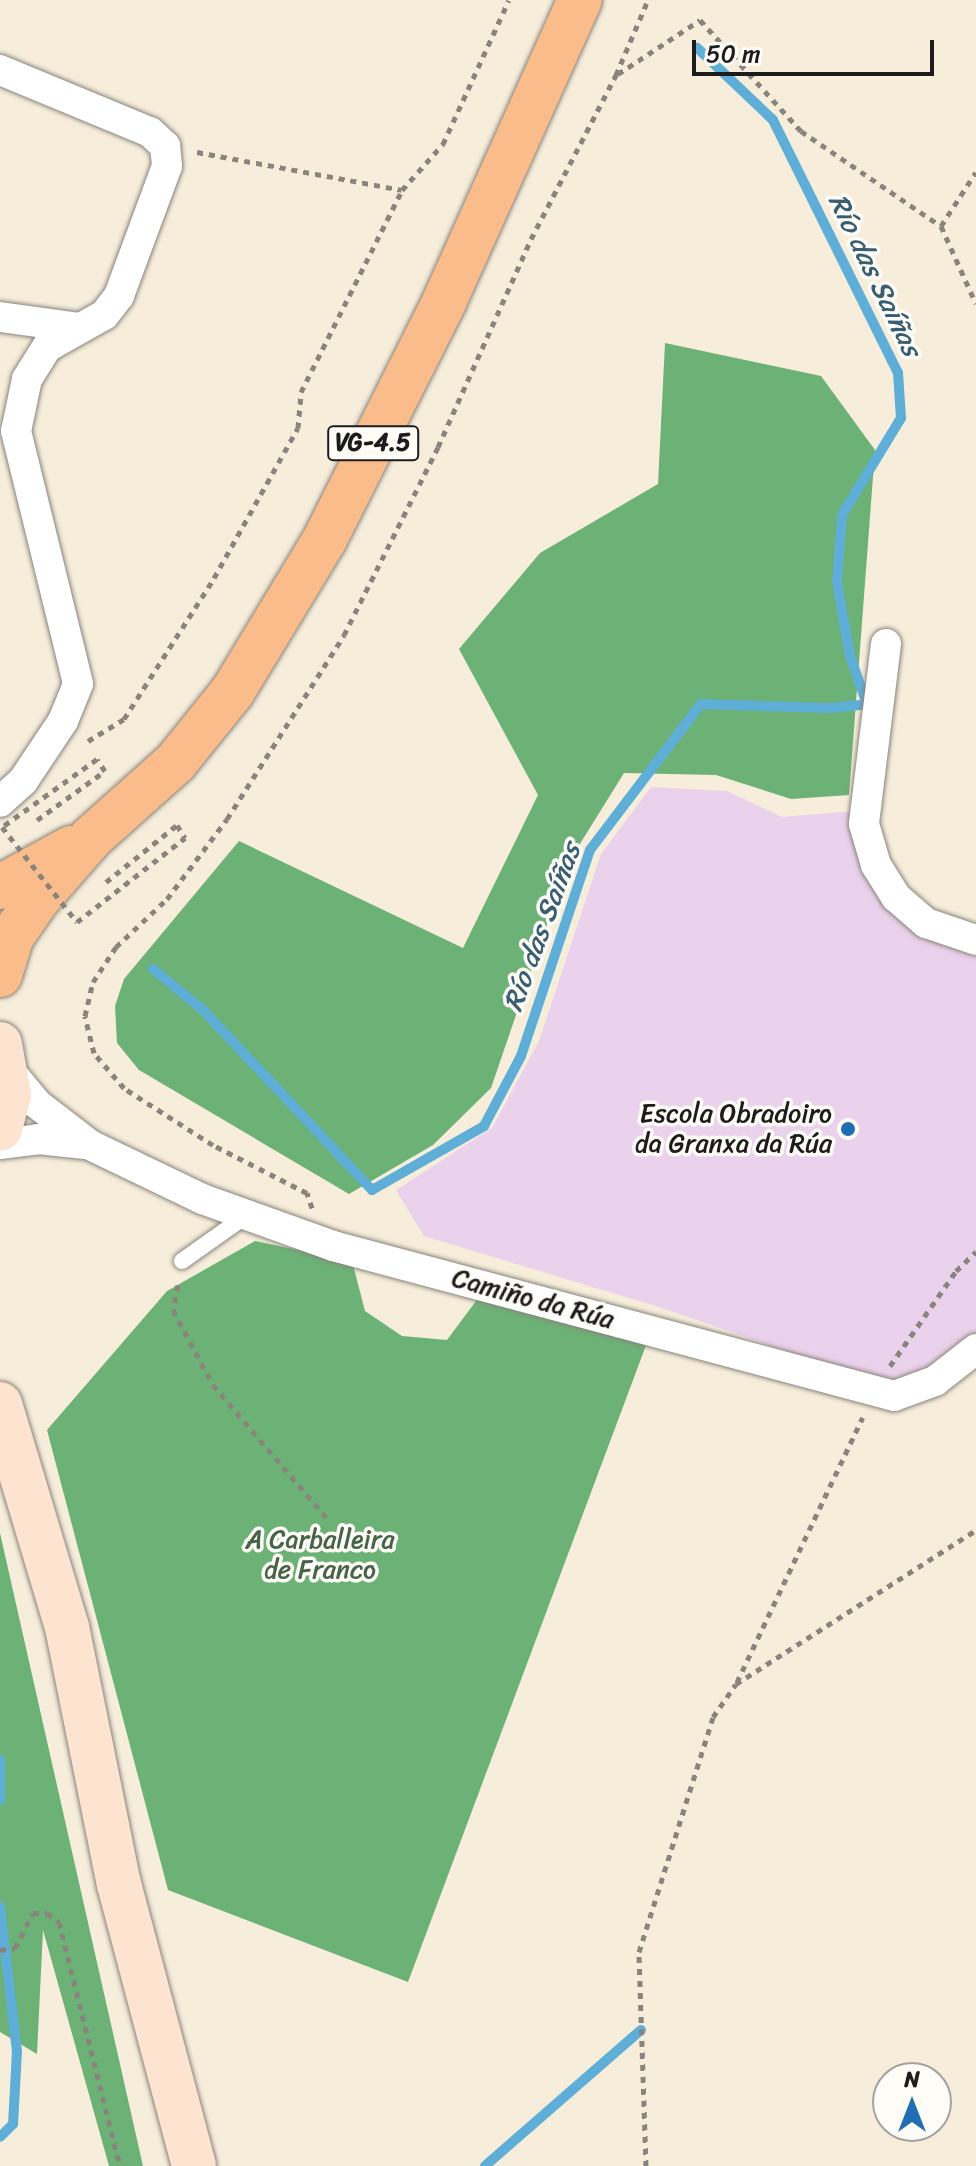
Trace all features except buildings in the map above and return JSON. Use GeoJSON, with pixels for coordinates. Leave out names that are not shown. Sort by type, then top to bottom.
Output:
{"type":"FeatureCollection","features":[{"type":"Feature","properties":{"kind":"highway","name":"VG-4.5"},"geometry":{"type":"LineString","coordinates":[[91,838],[175,763],[233,691],[325,539],[445,300],[580,0]]}},
{"type":"Feature","properties":{"kind":"highway"},"geometry":{"type":"LineString","coordinates":[[0,887],[91,838]]}},
{"type":"Feature","properties":{"kind":"highway"},"geometry":{"type":"LineString","coordinates":[[0,975],[11,938],[91,838]]}},
{"type":"Feature","properties":{"kind":"main road"},"geometry":{"type":"LineString","coordinates":[[0,1129],[9,1095],[4,1057]]}},
{"type":"Feature","properties":{"kind":"main road"},"geometry":{"type":"LineString","coordinates":[[0,1404],[67,1627],[119,1884],[194,2166]]}},
{"type":"Feature","properties":{"kind":"street"},"geometry":{"type":"LineString","coordinates":[[0,70],[150,132],[165,146],[167,166],[119,296],[104,315],[47,347],[27,379],[16,431],[78,684],[63,721],[23,781],[0,802]]}},
{"type":"Feature","properties":{"kind":"street"},"geometry":{"type":"LineString","coordinates":[[0,317],[80,328]]}},
{"type":"Feature","properties":{"kind":"street"},"geometry":{"type":"LineString","coordinates":[[886,644],[864,824],[876,865],[896,897],[926,923],[976,940]]}},
{"type":"Feature","properties":{"kind":"street"},"geometry":{"type":"LineString","coordinates":[[4,1057],[37,1104],[90,1145]]}},
{"type":"Feature","properties":{"kind":"street"},"geometry":{"type":"LineString","coordinates":[[0,1144],[38,1139],[90,1145]]}},
{"type":"Feature","properties":{"kind":"street","name":"Camiño da Rúa"},"geometry":{"type":"LineString","coordinates":[[90,1145],[247,1215],[324,1243],[876,1390],[908,1395],[976,1349]]}},
{"type":"Feature","properties":{"kind":"lane"},"geometry":{"type":"LineString","coordinates":[[182,1261],[247,1215]]}},
{"type":"Feature","properties":{"kind":"path"},"geometry":{"type":"LineString","coordinates":[[73,750],[124,719],[214,578],[298,428],[301,392],[402,190],[443,144],[509,0]]}},
{"type":"Feature","properties":{"kind":"path"},"geometry":{"type":"LineString","coordinates":[[324,1243],[307,1193],[213,1145],[124,1088],[94,1053],[85,1016],[93,982],[116,947],[167,899],[227,819],[344,635],[438,447],[531,239],[616,75],[648,0]]}},
{"type":"Feature","properties":{"kind":"path"},"geometry":{"type":"LineString","coordinates":[[616,75],[700,20],[801,131],[941,226],[976,304]]}},
{"type":"Feature","properties":{"kind":"path"},"geometry":{"type":"LineString","coordinates":[[165,146],[402,190]]}},
{"type":"Feature","properties":{"kind":"path"},"geometry":{"type":"LineString","coordinates":[[941,226],[976,172]]}},
{"type":"Feature","properties":{"kind":"path"},"geometry":{"type":"LineString","coordinates":[[0,846],[12,838],[105,771],[97,759],[2,827],[11,839],[77,922],[185,838],[177,825],[93,893]]}},
{"type":"Feature","properties":{"kind":"path"},"geometry":{"type":"LineString","coordinates":[[57,922],[81,903]]}},
{"type":"Feature","properties":{"kind":"path"},"geometry":{"type":"LineString","coordinates":[[646,2166],[639,1952],[713,1717],[736,1684],[876,1390],[906,1338],[976,1252]]}},
{"type":"Feature","properties":{"kind":"path"},"geometry":{"type":"LineString","coordinates":[[182,1261],[173,1310],[213,1385],[329,1521]]}},
{"type":"Feature","properties":{"kind":"path"},"geometry":{"type":"LineString","coordinates":[[736,1684],[976,1530]]}},
{"type":"Feature","properties":{"kind":"path"},"geometry":{"type":"LineString","coordinates":[[0,1950],[15,1948],[33,1913],[47,1913],[59,1922],[120,2166]]}},
{"type":"Feature","properties":{"kind":"shaded area"},"geometry":{"type":"Polygon","coordinates":[[[651,787],[727,791],[782,817],[855,811],[857,842],[976,951],[976,1337],[903,1385],[864,1378],[659,1307],[424,1236],[396,1190],[492,1128],[539,1041],[601,854],[651,787]]]}},
{"type":"Feature","properties":{"kind":"green space"},"geometry":{"type":"Polygon","coordinates":[[[665,343],[821,376],[875,450],[849,795],[791,799],[716,775],[624,773],[568,863],[491,1088],[433,1145],[349,1194],[139,1070],[117,1043],[115,1006],[124,979],[239,841],[463,948],[538,795],[459,649],[540,553],[658,484],[665,343]]]}},
{"type":"Feature","properties":{"kind":"green space","name":"A Carballeira de Franco"},"geometry":{"type":"Polygon","coordinates":[[[255,1241],[352,1261],[365,1311],[402,1336],[447,1340],[482,1293],[648,1340],[408,1982],[168,1890],[47,1430],[167,1291],[255,1241]]]}},
{"type":"Feature","properties":{"kind":"green space"},"geometry":{"type":"Polygon","coordinates":[[[0,1533],[143,2166],[109,2166],[43,1930],[37,2054],[0,2032],[0,1533]]]}},
{"type":"Feature","properties":{"kind":"waterway","name":"Río das Saíñas"},"geometry":{"type":"LineString","coordinates":[[153,969],[203,1010],[372,1190],[484,1126],[521,1056],[590,850],[701,704],[831,708],[867,704],[850,656],[837,582],[842,515],[901,418],[898,373],[773,120],[697,48]]}},
{"type":"Feature","properties":{"kind":"waterway","name":"Río das Saíñas"},"geometry":{"type":"LineString","coordinates":[[0,1760],[0,1800]]}},
{"type":"Feature","properties":{"kind":"waterway","name":"Río das Saíñas"},"geometry":{"type":"LineString","coordinates":[[0,1907],[17,2051],[13,2124],[0,2137]]}},
{"type":"Feature","properties":{"kind":"waterway"},"geometry":{"type":"LineString","coordinates":[[485,2166],[641,2030]]}},
{"type":"Feature","properties":{"kind":"place","name":"Escola Obradoiro da Granxa da Rúa"},"geometry":{"type":"Point","coordinates":[848,1129]}}]}
